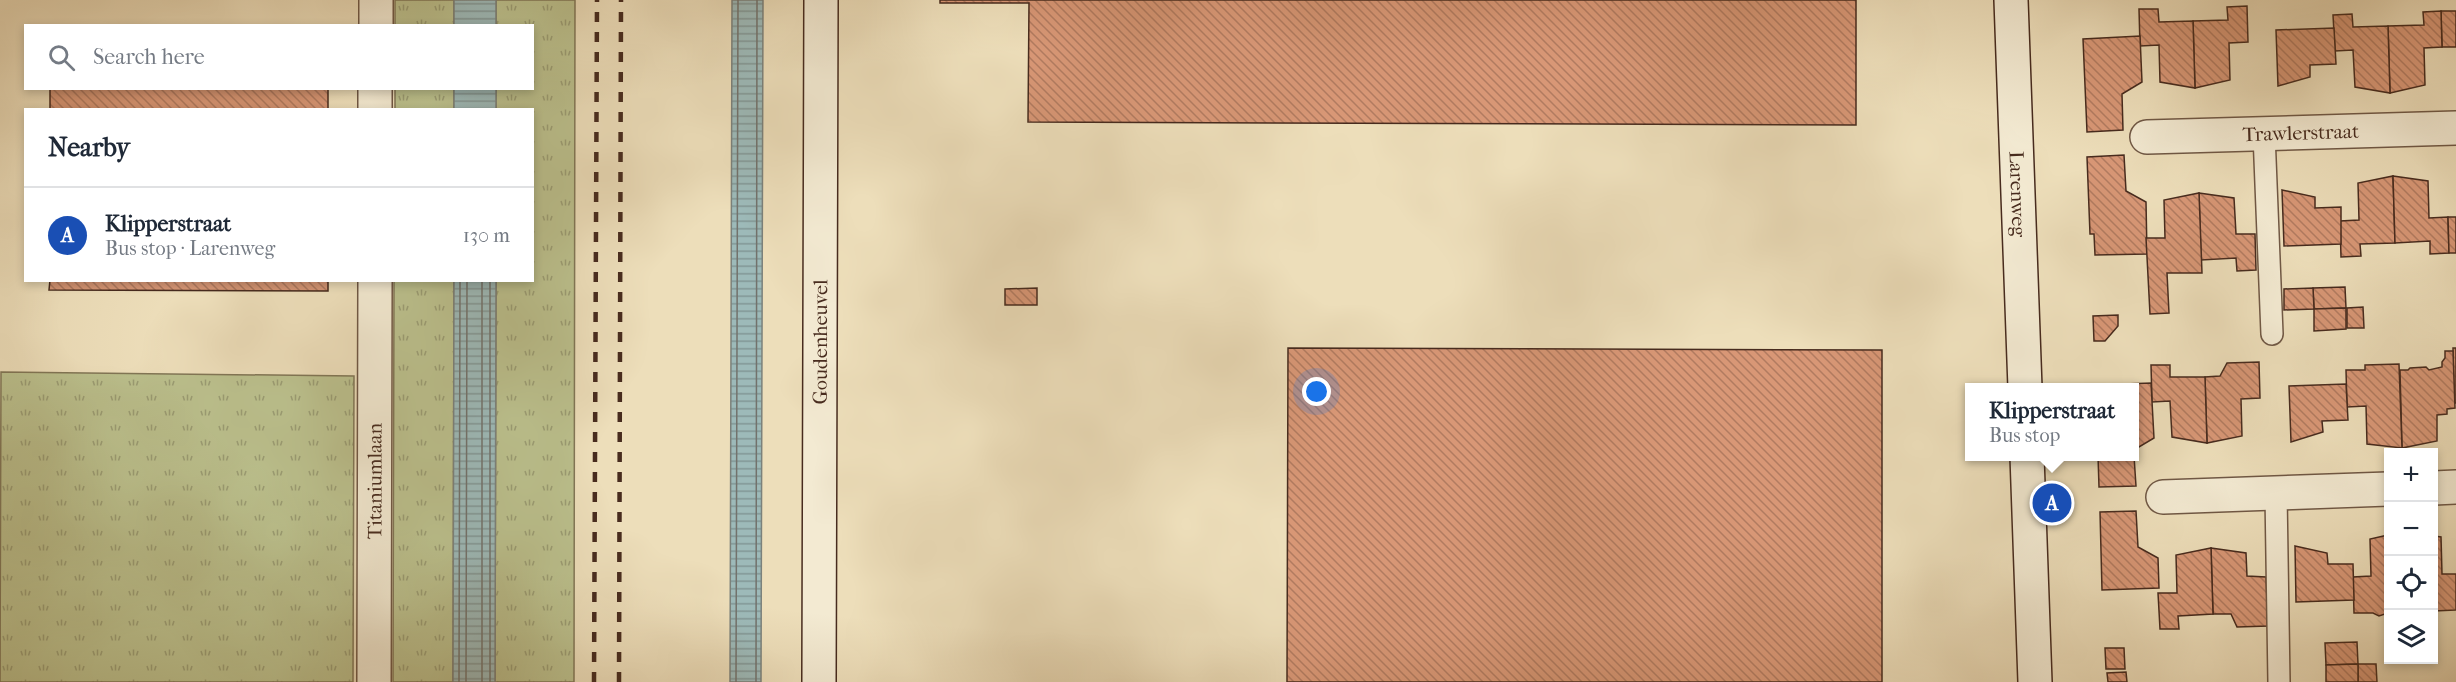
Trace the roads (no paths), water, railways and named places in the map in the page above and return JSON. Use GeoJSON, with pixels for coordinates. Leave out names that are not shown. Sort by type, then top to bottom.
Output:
{"type":"FeatureCollection","features":[{"type":"Feature","properties":{"kind":"street"},"geometry":{"type":"LineString","coordinates":[[375,24],[376,0]]}},
{"type":"Feature","properties":{"kind":"street","name":"Goudenheuvel"},"geometry":{"type":"LineString","coordinates":[[819,682],[821,0]]}},
{"type":"Feature","properties":{"kind":"street","name":"Larenweg"},"geometry":{"type":"LineString","coordinates":[[2011,0],[2025,383]]}},
{"type":"Feature","properties":{"kind":"street"},"geometry":{"type":"LineString","coordinates":[[375,90],[375,108]]}},
{"type":"Feature","properties":{"kind":"street","name":"Trawlerstraat"},"geometry":{"type":"LineString","coordinates":[[2147,137],[2456,128]]}},
{"type":"Feature","properties":{"kind":"street","name":"Titaniumlaan"},"geometry":{"type":"LineString","coordinates":[[374,682],[375,282]]}},
{"type":"Feature","properties":{"kind":"street"},"geometry":{"type":"LineString","coordinates":[[2027,461],[2035,682]]}},
{"type":"Feature","properties":{"kind":"street"},"geometry":{"type":"LineString","coordinates":[[2438,488],[2456,487]]}},
{"type":"Feature","properties":{"kind":"street"},"geometry":{"type":"LineString","coordinates":[[2163,497],[2384,489]]}},
{"type":"Feature","properties":{"kind":"lane"},"geometry":{"type":"LineString","coordinates":[[2264,134],[2272,334]]}},
{"type":"Feature","properties":{"kind":"lane"},"geometry":{"type":"LineString","coordinates":[[2277,494],[2279,682]]}},
{"type":"Feature","properties":{"kind":"water"},"geometry":{"type":"Polygon","coordinates":[[[454,0],[496,0],[496,24],[454,24],[454,0]]]}},
{"type":"Feature","properties":{"kind":"water"},"geometry":{"type":"Polygon","coordinates":[[[732,0],[763,0],[761,682],[730,682],[732,0]]]}},
{"type":"Feature","properties":{"kind":"water"},"geometry":{"type":"Polygon","coordinates":[[[454,90],[496,90],[496,108],[454,108],[454,90]]]}},
{"type":"Feature","properties":{"kind":"water"},"geometry":{"type":"Polygon","coordinates":[[[454,282],[496,282],[495,682],[453,682],[454,282]]]}},
{"type":"Feature","properties":{"kind":"railway"},"geometry":{"type":"LineString","coordinates":[[594,682],[597,0]]}},
{"type":"Feature","properties":{"kind":"railway"},"geometry":{"type":"LineString","coordinates":[[619,682],[621,0]]}},
{"type":"Feature","properties":{"kind":"place","name":"Klipperstraat"},"geometry":{"type":"Point","coordinates":[2052,503]}}]}
